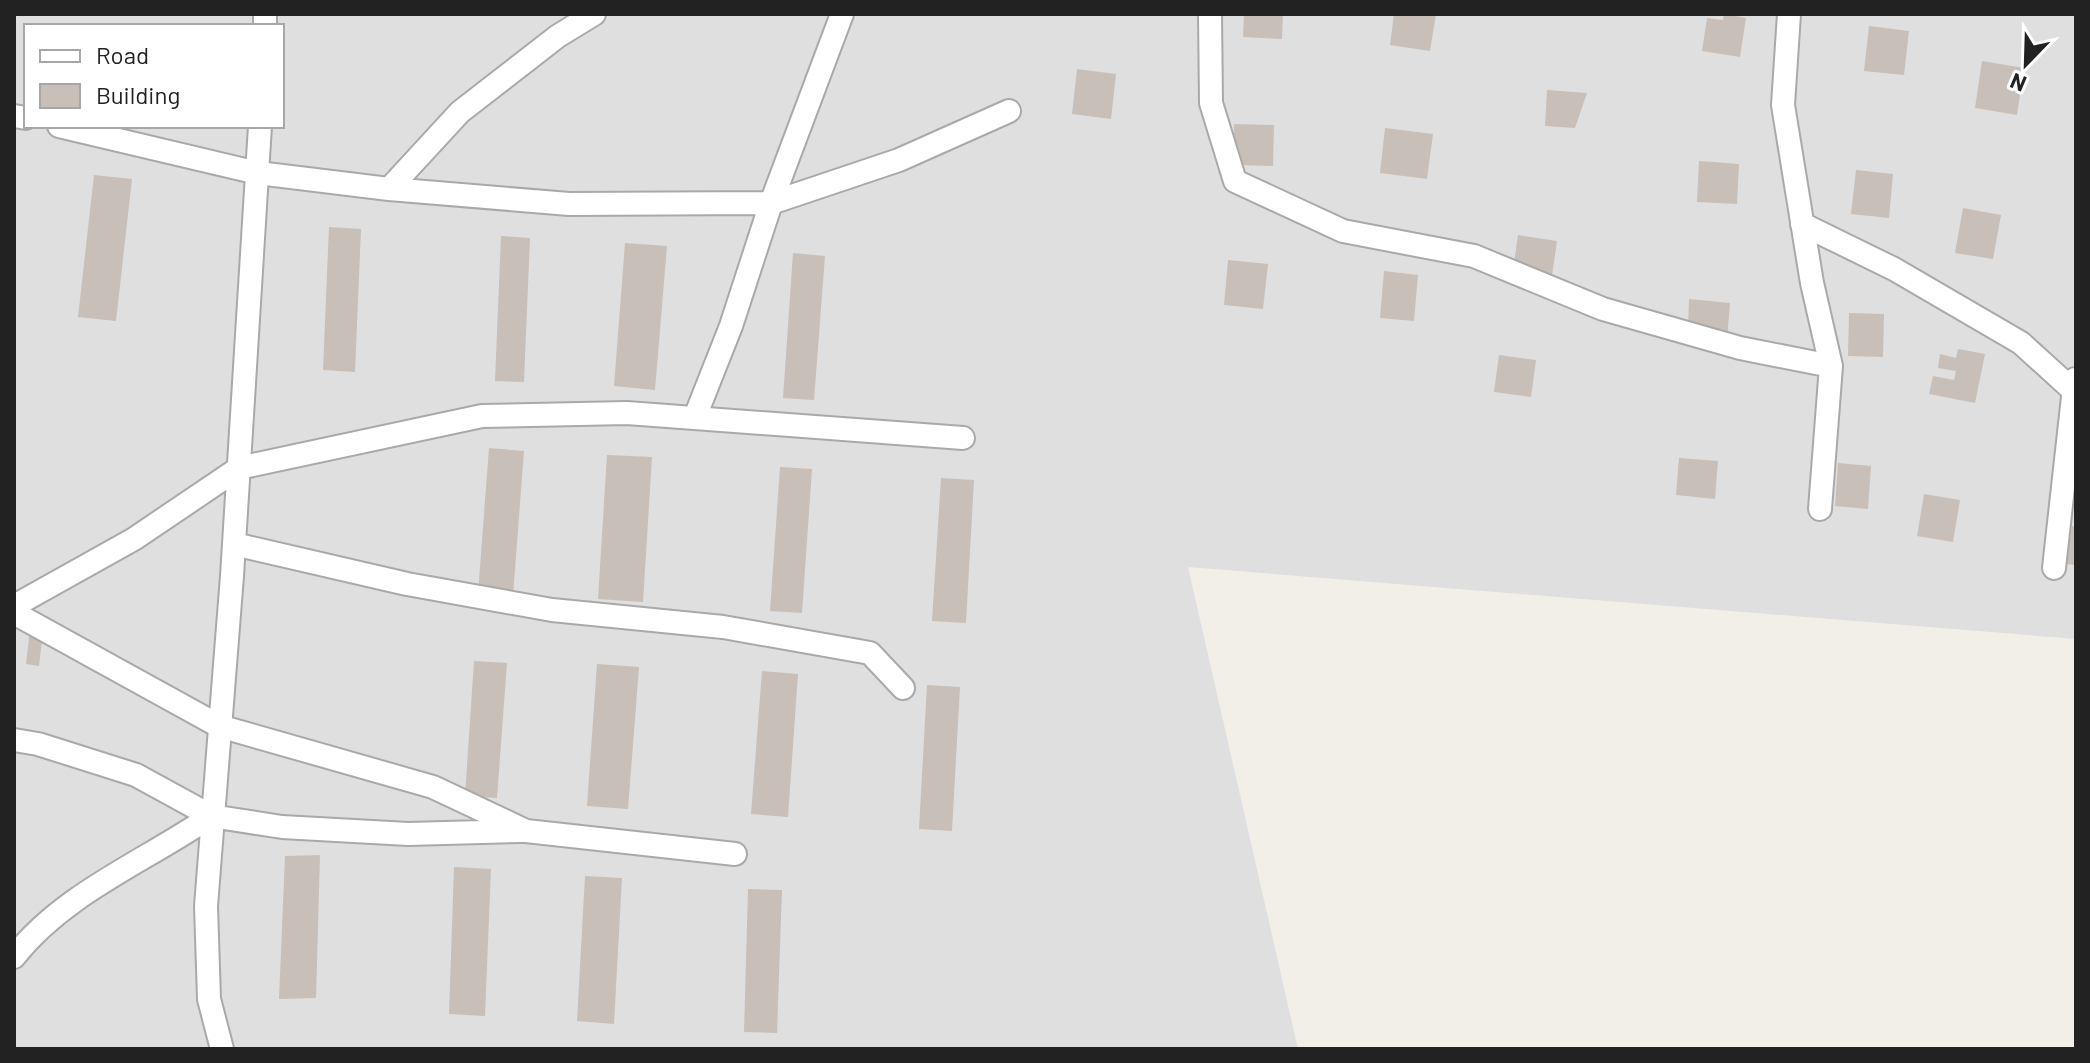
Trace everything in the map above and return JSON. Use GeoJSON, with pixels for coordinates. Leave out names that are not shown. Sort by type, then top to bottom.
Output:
{"type":"FeatureCollection","features":[{"type":"Feature","properties":{"kind":"street"},"geometry":{"type":"LineString","coordinates":[[389,189],[460,112],[558,36],[594,14]]}},
{"type":"Feature","properties":{"kind":"street"},"geometry":{"type":"LineString","coordinates":[[695,417],[731,326],[771,203],[842,14]]}},
{"type":"Feature","properties":{"kind":"street"},"geometry":{"type":"LineString","coordinates":[[1210,14],[1211,103],[1235,181],[1343,231],[1474,256],[1603,309],[1740,348],[1831,366]]}},
{"type":"Feature","properties":{"kind":"street"},"geometry":{"type":"LineString","coordinates":[[1789,14],[1783,105],[1802,224],[1831,366],[1820,509]]}},
{"type":"Feature","properties":{"kind":"street"},"geometry":{"type":"LineString","coordinates":[[67,128],[258,173],[389,189],[569,204],[771,203],[899,160],[1009,111]]}},
{"type":"Feature","properties":{"kind":"street"},"geometry":{"type":"LineString","coordinates":[[222,1049],[209,999],[206,906],[234,544],[260,128]]}},
{"type":"Feature","properties":{"kind":"street"},"geometry":{"type":"LineString","coordinates":[[1802,224],[1894,269],[2021,343],[2075,386],[2054,568]]}},
{"type":"Feature","properties":{"kind":"street"},"geometry":{"type":"LineString","coordinates":[[14,606],[134,539],[239,468],[482,416],[627,413],[963,438]]}},
{"type":"Feature","properties":{"kind":"street"},"geometry":{"type":"LineString","coordinates":[[234,544],[407,584],[552,610],[723,627],[870,653],[903,688]]}},
{"type":"Feature","properties":{"kind":"street"},"geometry":{"type":"LineString","coordinates":[[14,613],[219,726],[433,787],[526,831]]}},
{"type":"Feature","properties":{"kind":"street"},"geometry":{"type":"LineString","coordinates":[[14,740],[38,744],[136,775],[211,816],[282,827],[408,834],[526,831],[735,854]]}},
{"type":"Feature","properties":{"kind":"street"},"geometry":{"type":"LineString","coordinates":[[14,957],[70,903],[211,816]]}},
{"type":"Feature","properties":{"kind":"shaded area"},"geometry":{"type":"Polygon","coordinates":[[[14,14],[2076,14],[2076,639],[1188,567],[1298,1049],[14,1049],[14,14]]]}},
{"type":"Feature","properties":{"kind":"building"},"geometry":{"type":"Polygon","coordinates":[[[1244,14],[1283,14],[1282,39],[1243,37],[1244,14]]]}},
{"type":"Feature","properties":{"kind":"building"},"geometry":{"type":"Polygon","coordinates":[[[1394,14],[1436,14],[1430,51],[1390,45],[1394,14]]]}},
{"type":"Feature","properties":{"kind":"building"},"geometry":{"type":"Polygon","coordinates":[[[1724,14],[1746,18],[1740,57],[1702,51],[1707,18],[1723,20],[1724,14]]]}},
{"type":"Feature","properties":{"kind":"building"},"geometry":{"type":"Polygon","coordinates":[[[1869,26],[1909,31],[1904,75],[1864,71],[1869,26]]]}},
{"type":"Feature","properties":{"kind":"building"},"geometry":{"type":"Polygon","coordinates":[[[1982,61],[2024,68],[2017,115],[1975,108],[1982,61]]]}},
{"type":"Feature","properties":{"kind":"building"},"geometry":{"type":"Polygon","coordinates":[[[1077,69],[1116,74],[1111,119],[1072,114],[1077,69]]]}},
{"type":"Feature","properties":{"kind":"building"},"geometry":{"type":"Polygon","coordinates":[[[1547,90],[1587,93],[1575,128],[1545,126],[1547,90]]]}},
{"type":"Feature","properties":{"kind":"building"},"geometry":{"type":"Polygon","coordinates":[[[1234,124],[1274,125],[1273,166],[1233,165],[1234,124]]]}},
{"type":"Feature","properties":{"kind":"building"},"geometry":{"type":"Polygon","coordinates":[[[1385,128],[1433,134],[1427,179],[1380,173],[1385,128]]]}},
{"type":"Feature","properties":{"kind":"building"},"geometry":{"type":"Polygon","coordinates":[[[1699,161],[1739,164],[1737,204],[1697,202],[1699,161]]]}},
{"type":"Feature","properties":{"kind":"building"},"geometry":{"type":"Polygon","coordinates":[[[1856,170],[1893,174],[1889,218],[1851,214],[1856,170]]]}},
{"type":"Feature","properties":{"kind":"building"},"geometry":{"type":"Polygon","coordinates":[[[94,175],[132,179],[116,321],[78,317],[94,175]]]}},
{"type":"Feature","properties":{"kind":"building"},"geometry":{"type":"Polygon","coordinates":[[[1963,208],[2001,215],[1993,259],[1955,253],[1963,208]]]}},
{"type":"Feature","properties":{"kind":"building"},"geometry":{"type":"Polygon","coordinates":[[[329,227],[361,229],[355,372],[323,370],[329,227]]]}},
{"type":"Feature","properties":{"kind":"building"},"geometry":{"type":"Polygon","coordinates":[[[1518,235],[1557,241],[1552,276],[1513,270],[1518,235]]]}},
{"type":"Feature","properties":{"kind":"building"},"geometry":{"type":"Polygon","coordinates":[[[501,236],[530,238],[524,382],[495,381],[501,236]]]}},
{"type":"Feature","properties":{"kind":"building"},"geometry":{"type":"Polygon","coordinates":[[[625,243],[667,246],[655,390],[614,386],[625,243]]]}},
{"type":"Feature","properties":{"kind":"building"},"geometry":{"type":"Polygon","coordinates":[[[793,253],[825,256],[814,400],[783,398],[793,253]]]}},
{"type":"Feature","properties":{"kind":"building"},"geometry":{"type":"Polygon","coordinates":[[[1228,260],[1268,264],[1263,309],[1224,305],[1228,260]]]}},
{"type":"Feature","properties":{"kind":"building"},"geometry":{"type":"Polygon","coordinates":[[[1384,271],[1418,275],[1414,321],[1380,318],[1384,271]]]}},
{"type":"Feature","properties":{"kind":"building"},"geometry":{"type":"Polygon","coordinates":[[[1689,299],[1730,303],[1727,340],[1688,328],[1689,299]]]}},
{"type":"Feature","properties":{"kind":"building"},"geometry":{"type":"Polygon","coordinates":[[[1849,313],[1884,314],[1883,357],[1848,356],[1849,313]]]}},
{"type":"Feature","properties":{"kind":"building"},"geometry":{"type":"Polygon","coordinates":[[[1958,349],[1985,354],[1975,403],[1929,394],[1933,376],[1954,380],[1956,371],[1938,368],[1940,354],[1956,358],[1958,349]]]}},
{"type":"Feature","properties":{"kind":"building"},"geometry":{"type":"Polygon","coordinates":[[[1499,355],[1536,360],[1531,397],[1494,392],[1499,355]]]}},
{"type":"Feature","properties":{"kind":"building"},"geometry":{"type":"Polygon","coordinates":[[[489,448],[524,451],[513,596],[478,593],[489,448]]]}},
{"type":"Feature","properties":{"kind":"building"},"geometry":{"type":"Polygon","coordinates":[[[607,455],[652,457],[643,602],[598,599],[607,455]]]}},
{"type":"Feature","properties":{"kind":"building"},"geometry":{"type":"Polygon","coordinates":[[[1679,458],[1718,461],[1715,499],[1676,495],[1679,458]]]}},
{"type":"Feature","properties":{"kind":"building"},"geometry":{"type":"Polygon","coordinates":[[[1838,463],[1871,466],[1868,509],[1835,506],[1838,463]]]}},
{"type":"Feature","properties":{"kind":"building"},"geometry":{"type":"Polygon","coordinates":[[[780,467],[812,469],[802,613],[770,611],[780,467]]]}},
{"type":"Feature","properties":{"kind":"building"},"geometry":{"type":"Polygon","coordinates":[[[941,478],[974,480],[966,623],[932,621],[941,478]]]}},
{"type":"Feature","properties":{"kind":"building"},"geometry":{"type":"Polygon","coordinates":[[[1924,494],[1960,500],[1953,542],[1917,536],[1924,494]]]}},
{"type":"Feature","properties":{"kind":"building"},"geometry":{"type":"Polygon","coordinates":[[[2072,526],[2076,527],[2076,565],[2066,564],[2072,526]]]}},
{"type":"Feature","properties":{"kind":"building"},"geometry":{"type":"Polygon","coordinates":[[[30,630],[43,632],[39,666],[26,664],[30,630]]]}},
{"type":"Feature","properties":{"kind":"building"},"geometry":{"type":"Polygon","coordinates":[[[474,661],[507,663],[497,798],[465,796],[474,661]]]}},
{"type":"Feature","properties":{"kind":"building"},"geometry":{"type":"Polygon","coordinates":[[[597,664],[639,667],[628,809],[587,806],[597,664]]]}},
{"type":"Feature","properties":{"kind":"building"},"geometry":{"type":"Polygon","coordinates":[[[762,671],[798,674],[788,817],[751,814],[762,671]]]}},
{"type":"Feature","properties":{"kind":"building"},"geometry":{"type":"Polygon","coordinates":[[[927,685],[960,687],[952,831],[919,829],[927,685]]]}},
{"type":"Feature","properties":{"kind":"building"},"geometry":{"type":"Polygon","coordinates":[[[320,855],[316,998],[279,999],[285,856],[320,855]]]}},
{"type":"Feature","properties":{"kind":"building"},"geometry":{"type":"Polygon","coordinates":[[[454,867],[491,869],[485,1016],[449,1014],[454,867]]]}},
{"type":"Feature","properties":{"kind":"building"},"geometry":{"type":"Polygon","coordinates":[[[585,876],[622,878],[614,1024],[577,1021],[585,876]]]}},
{"type":"Feature","properties":{"kind":"building"},"geometry":{"type":"Polygon","coordinates":[[[748,889],[782,890],[777,1033],[744,1032],[748,889]]]}}]}
